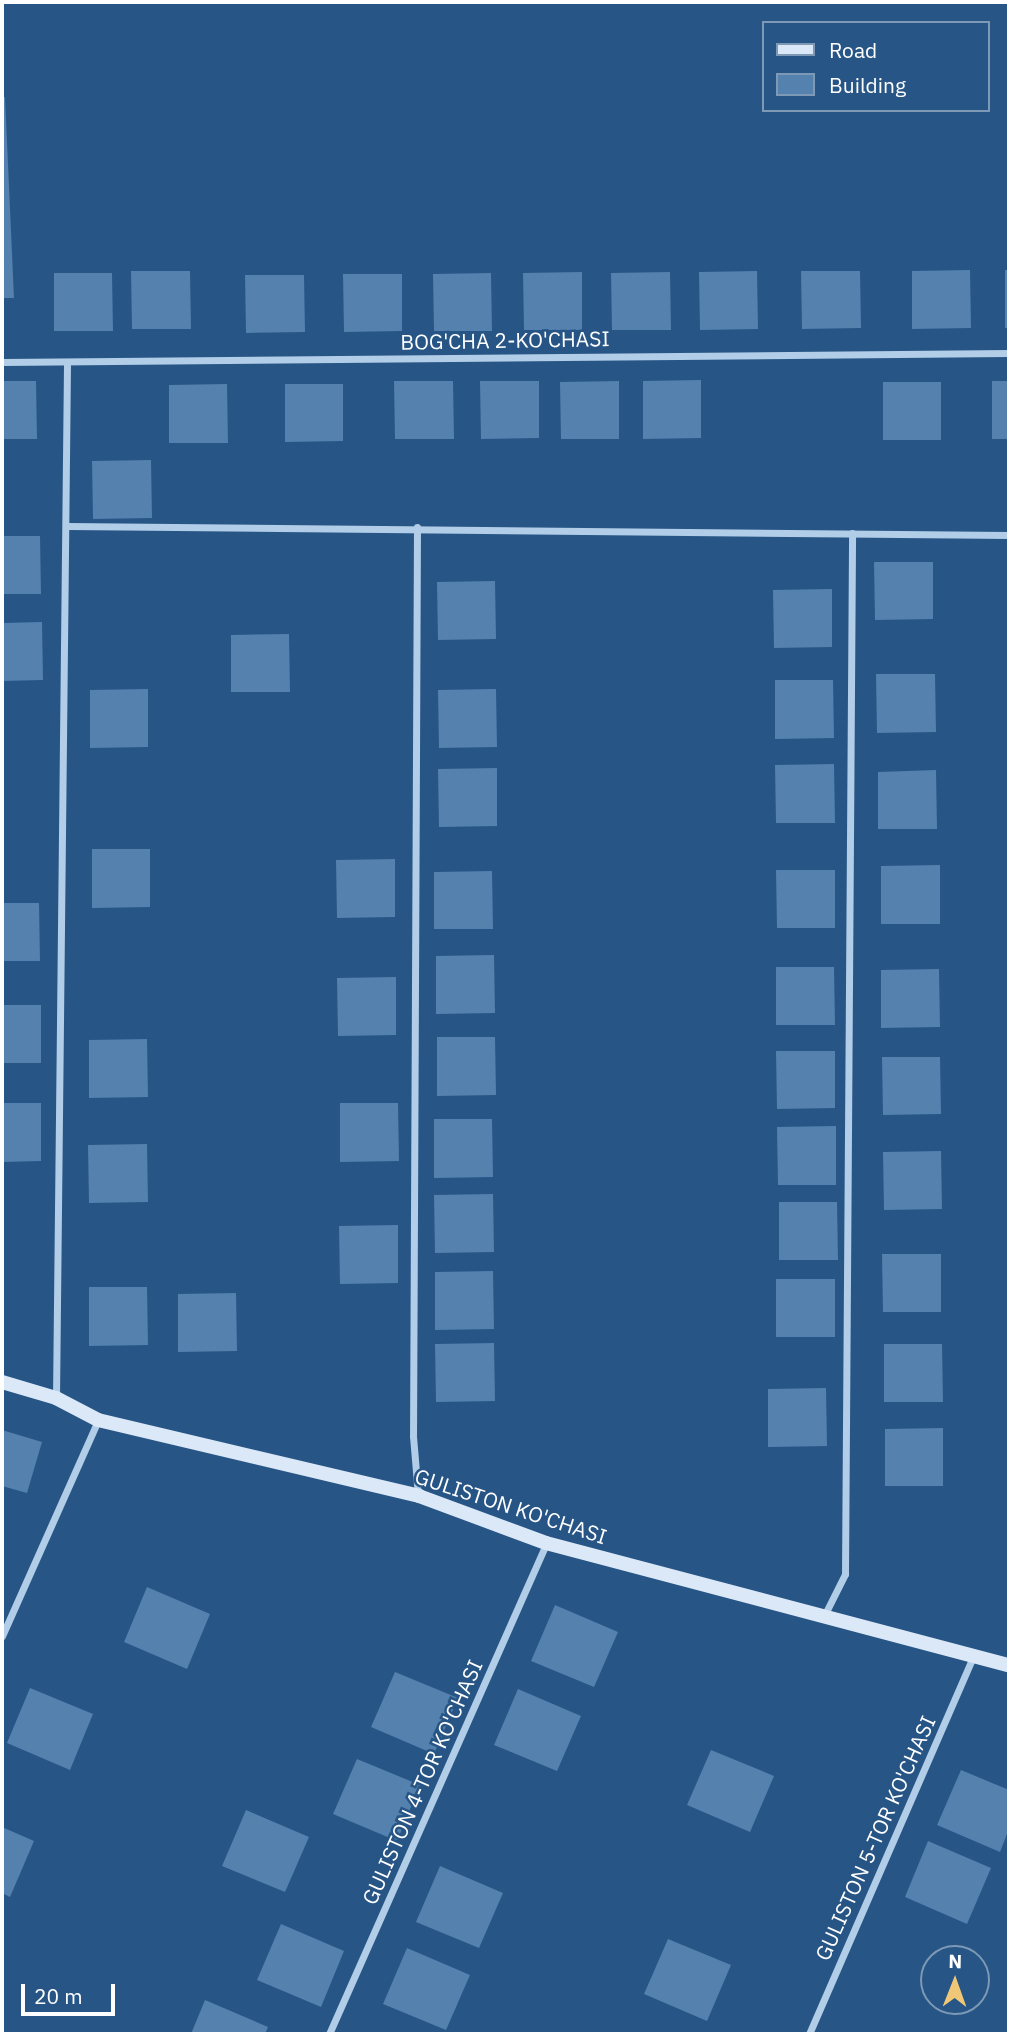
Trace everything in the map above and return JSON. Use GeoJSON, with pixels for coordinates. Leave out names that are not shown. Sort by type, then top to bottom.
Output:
{"type":"FeatureCollection","features":[{"type":"Feature","properties":{"kind":"main road","name":"GULISTON KO'CHASI"},"geometry":{"type":"LineString","coordinates":[[2,1382],[56,1398],[98,1420],[419,1496],[546,1543],[1009,1665]]}},
{"type":"Feature","properties":{"kind":"street","name":"BOG'CHA 2-KO'CHASI"},"geometry":{"type":"LineString","coordinates":[[2,362],[1009,353]]}},
{"type":"Feature","properties":{"kind":"street"},"geometry":{"type":"LineString","coordinates":[[56,1398],[67,362]]}},
{"type":"Feature","properties":{"kind":"street"},"geometry":{"type":"LineString","coordinates":[[67,526],[417,527],[1009,535]]}},
{"type":"Feature","properties":{"kind":"street"},"geometry":{"type":"LineString","coordinates":[[417,527],[413,1436],[419,1496]]}},
{"type":"Feature","properties":{"kind":"street"},"geometry":{"type":"LineString","coordinates":[[823,1617],[845,1574],[852,533]]}},
{"type":"Feature","properties":{"kind":"street"},"geometry":{"type":"LineString","coordinates":[[2,1636],[98,1420]]}},
{"type":"Feature","properties":{"kind":"street","name":"GULISTON 4-TOR KO'CHASI"},"geometry":{"type":"LineString","coordinates":[[329,2034],[546,1543]]}},
{"type":"Feature","properties":{"kind":"street","name":"GULISTON 5-TOR KO'CHASI"},"geometry":{"type":"LineString","coordinates":[[809,2034],[973,1656]]}},
{"type":"Feature","properties":{"kind":"building"},"geometry":{"type":"Polygon","coordinates":[[[2,97],[5,97],[14,298],[2,298],[2,97]]]}},
{"type":"Feature","properties":{"kind":"building"},"geometry":{"type":"Polygon","coordinates":[[[970,270],[971,328],[912,329],[912,271],[970,270]]]}},
{"type":"Feature","properties":{"kind":"building"},"geometry":{"type":"Polygon","coordinates":[[[1005,270],[1009,270],[1009,328],[1005,328],[1005,270]]]}},
{"type":"Feature","properties":{"kind":"building"},"geometry":{"type":"Polygon","coordinates":[[[131,271],[190,271],[191,329],[132,329],[131,271]]]}},
{"type":"Feature","properties":{"kind":"building"},"geometry":{"type":"Polygon","coordinates":[[[757,271],[758,329],[700,330],[699,272],[757,271]]]}},
{"type":"Feature","properties":{"kind":"building"},"geometry":{"type":"Polygon","coordinates":[[[801,271],[860,271],[861,328],[802,329],[801,271]]]}},
{"type":"Feature","properties":{"kind":"building"},"geometry":{"type":"Polygon","coordinates":[[[582,272],[582,330],[524,330],[523,273],[582,272]]]}},
{"type":"Feature","properties":{"kind":"building"},"geometry":{"type":"Polygon","coordinates":[[[670,272],[671,330],[612,330],[611,273],[670,272]]]}},
{"type":"Feature","properties":{"kind":"building"},"geometry":{"type":"Polygon","coordinates":[[[54,273],[112,273],[113,331],[54,331],[54,273]]]}},
{"type":"Feature","properties":{"kind":"building"},"geometry":{"type":"Polygon","coordinates":[[[491,273],[492,331],[434,331],[433,274],[491,273]]]}},
{"type":"Feature","properties":{"kind":"building"},"geometry":{"type":"Polygon","coordinates":[[[343,274],[402,274],[402,331],[344,332],[343,274]]]}},
{"type":"Feature","properties":{"kind":"building"},"geometry":{"type":"Polygon","coordinates":[[[245,275],[304,275],[305,332],[246,333],[245,275]]]}},
{"type":"Feature","properties":{"kind":"building"},"geometry":{"type":"Polygon","coordinates":[[[701,380],[701,438],[643,439],[643,381],[701,380]]]}},
{"type":"Feature","properties":{"kind":"building"},"geometry":{"type":"Polygon","coordinates":[[[2,381],[36,381],[37,439],[2,439],[2,381]]]}},
{"type":"Feature","properties":{"kind":"building"},"geometry":{"type":"Polygon","coordinates":[[[394,381],[453,381],[454,439],[395,439],[394,381]]]}},
{"type":"Feature","properties":{"kind":"building"},"geometry":{"type":"Polygon","coordinates":[[[480,381],[539,381],[539,438],[481,439],[480,381]]]}},
{"type":"Feature","properties":{"kind":"building"},"geometry":{"type":"Polygon","coordinates":[[[619,381],[619,439],[561,439],[560,382],[619,381]]]}},
{"type":"Feature","properties":{"kind":"building"},"geometry":{"type":"Polygon","coordinates":[[[992,381],[1009,381],[1009,439],[992,439],[992,381]]]}},
{"type":"Feature","properties":{"kind":"building"},"geometry":{"type":"Polygon","coordinates":[[[883,382],[941,382],[941,440],[883,440],[883,382]]]}},
{"type":"Feature","properties":{"kind":"building"},"geometry":{"type":"Polygon","coordinates":[[[227,384],[228,443],[169,443],[169,385],[227,384]]]}},
{"type":"Feature","properties":{"kind":"building"},"geometry":{"type":"Polygon","coordinates":[[[285,384],[343,384],[343,441],[285,442],[285,384]]]}},
{"type":"Feature","properties":{"kind":"building"},"geometry":{"type":"Polygon","coordinates":[[[151,460],[152,518],[93,519],[92,461],[151,460]]]}},
{"type":"Feature","properties":{"kind":"building"},"geometry":{"type":"Polygon","coordinates":[[[2,536],[40,536],[41,594],[2,594],[2,536]]]}},
{"type":"Feature","properties":{"kind":"building"},"geometry":{"type":"Polygon","coordinates":[[[874,562],[933,562],[933,619],[875,620],[874,562]]]}},
{"type":"Feature","properties":{"kind":"building"},"geometry":{"type":"Polygon","coordinates":[[[495,581],[496,639],[438,640],[437,582],[495,581]]]}},
{"type":"Feature","properties":{"kind":"building"},"geometry":{"type":"Polygon","coordinates":[[[832,589],[832,647],[774,648],[773,590],[832,589]]]}},
{"type":"Feature","properties":{"kind":"building"},"geometry":{"type":"Polygon","coordinates":[[[42,622],[43,680],[2,681],[2,623],[42,622]]]}},
{"type":"Feature","properties":{"kind":"building"},"geometry":{"type":"Polygon","coordinates":[[[289,634],[290,692],[231,692],[231,635],[289,634]]]}},
{"type":"Feature","properties":{"kind":"building"},"geometry":{"type":"Polygon","coordinates":[[[876,674],[935,674],[936,732],[877,733],[876,674]]]}},
{"type":"Feature","properties":{"kind":"building"},"geometry":{"type":"Polygon","coordinates":[[[775,680],[833,680],[834,738],[775,739],[775,680]]]}},
{"type":"Feature","properties":{"kind":"building"},"geometry":{"type":"Polygon","coordinates":[[[148,689],[148,747],[90,748],[90,690],[148,689]]]}},
{"type":"Feature","properties":{"kind":"building"},"geometry":{"type":"Polygon","coordinates":[[[496,689],[497,747],[439,748],[438,690],[496,689]]]}},
{"type":"Feature","properties":{"kind":"building"},"geometry":{"type":"Polygon","coordinates":[[[834,764],[835,823],[776,823],[775,765],[834,764]]]}},
{"type":"Feature","properties":{"kind":"building"},"geometry":{"type":"Polygon","coordinates":[[[497,768],[497,826],[439,827],[438,769],[497,768]]]}},
{"type":"Feature","properties":{"kind":"building"},"geometry":{"type":"Polygon","coordinates":[[[936,770],[937,829],[878,829],[878,772],[936,770]]]}},
{"type":"Feature","properties":{"kind":"building"},"geometry":{"type":"Polygon","coordinates":[[[92,849],[150,849],[150,907],[92,908],[92,849]]]}},
{"type":"Feature","properties":{"kind":"building"},"geometry":{"type":"Polygon","coordinates":[[[395,859],[395,917],[337,918],[336,860],[395,859]]]}},
{"type":"Feature","properties":{"kind":"building"},"geometry":{"type":"Polygon","coordinates":[[[940,865],[940,924],[881,924],[881,866],[940,865]]]}},
{"type":"Feature","properties":{"kind":"building"},"geometry":{"type":"Polygon","coordinates":[[[776,870],[835,870],[835,928],[777,928],[776,870]]]}},
{"type":"Feature","properties":{"kind":"building"},"geometry":{"type":"Polygon","coordinates":[[[492,871],[493,929],[434,929],[434,872],[492,871]]]}},
{"type":"Feature","properties":{"kind":"building"},"geometry":{"type":"Polygon","coordinates":[[[2,903],[39,903],[40,961],[2,961],[2,903]]]}},
{"type":"Feature","properties":{"kind":"building"},"geometry":{"type":"Polygon","coordinates":[[[494,955],[495,1013],[436,1014],[436,956],[494,955]]]}},
{"type":"Feature","properties":{"kind":"building"},"geometry":{"type":"Polygon","coordinates":[[[776,967],[834,967],[835,1025],[776,1025],[776,967]]]}},
{"type":"Feature","properties":{"kind":"building"},"geometry":{"type":"Polygon","coordinates":[[[939,969],[940,1027],[881,1028],[881,970],[939,969]]]}},
{"type":"Feature","properties":{"kind":"building"},"geometry":{"type":"Polygon","coordinates":[[[396,977],[396,1035],[338,1036],[337,978],[396,977]]]}},
{"type":"Feature","properties":{"kind":"building"},"geometry":{"type":"Polygon","coordinates":[[[2,1005],[41,1005],[41,1063],[2,1063],[2,1005]]]}},
{"type":"Feature","properties":{"kind":"building"},"geometry":{"type":"Polygon","coordinates":[[[437,1037],[495,1037],[496,1095],[437,1096],[437,1037]]]}},
{"type":"Feature","properties":{"kind":"building"},"geometry":{"type":"Polygon","coordinates":[[[147,1039],[148,1097],[89,1098],[89,1040],[147,1039]]]}},
{"type":"Feature","properties":{"kind":"building"},"geometry":{"type":"Polygon","coordinates":[[[776,1051],[835,1051],[835,1108],[777,1109],[776,1051]]]}},
{"type":"Feature","properties":{"kind":"building"},"geometry":{"type":"Polygon","coordinates":[[[882,1057],[940,1057],[941,1114],[883,1115],[882,1057]]]}},
{"type":"Feature","properties":{"kind":"building"},"geometry":{"type":"Polygon","coordinates":[[[2,1103],[41,1103],[41,1161],[2,1162],[2,1103]]]}},
{"type":"Feature","properties":{"kind":"building"},"geometry":{"type":"Polygon","coordinates":[[[340,1103],[398,1103],[399,1161],[340,1162],[340,1103]]]}},
{"type":"Feature","properties":{"kind":"building"},"geometry":{"type":"Polygon","coordinates":[[[434,1119],[492,1119],[493,1177],[434,1178],[434,1119]]]}},
{"type":"Feature","properties":{"kind":"building"},"geometry":{"type":"Polygon","coordinates":[[[836,1126],[836,1185],[778,1185],[777,1127],[836,1126]]]}},
{"type":"Feature","properties":{"kind":"building"},"geometry":{"type":"Polygon","coordinates":[[[147,1144],[148,1202],[89,1203],[88,1145],[147,1144]]]}},
{"type":"Feature","properties":{"kind":"building"},"geometry":{"type":"Polygon","coordinates":[[[941,1151],[942,1209],[884,1210],[883,1152],[941,1151]]]}},
{"type":"Feature","properties":{"kind":"building"},"geometry":{"type":"Polygon","coordinates":[[[493,1194],[494,1252],[435,1253],[434,1195],[493,1194]]]}},
{"type":"Feature","properties":{"kind":"building"},"geometry":{"type":"Polygon","coordinates":[[[779,1202],[837,1202],[838,1260],[779,1260],[779,1202]]]}},
{"type":"Feature","properties":{"kind":"building"},"geometry":{"type":"Polygon","coordinates":[[[398,1225],[398,1283],[340,1284],[339,1226],[398,1225]]]}},
{"type":"Feature","properties":{"kind":"building"},"geometry":{"type":"Polygon","coordinates":[[[882,1254],[941,1254],[941,1312],[883,1312],[882,1254]]]}},
{"type":"Feature","properties":{"kind":"building"},"geometry":{"type":"Polygon","coordinates":[[[493,1271],[494,1329],[435,1330],[435,1272],[493,1271]]]}},
{"type":"Feature","properties":{"kind":"building"},"geometry":{"type":"Polygon","coordinates":[[[776,1279],[835,1279],[835,1337],[776,1337],[776,1279]]]}},
{"type":"Feature","properties":{"kind":"building"},"geometry":{"type":"Polygon","coordinates":[[[89,1287],[147,1287],[148,1345],[89,1346],[89,1287]]]}},
{"type":"Feature","properties":{"kind":"building"},"geometry":{"type":"Polygon","coordinates":[[[236,1293],[237,1351],[178,1352],[178,1294],[236,1293]]]}},
{"type":"Feature","properties":{"kind":"building"},"geometry":{"type":"Polygon","coordinates":[[[494,1343],[495,1401],[436,1402],[435,1344],[494,1343]]]}},
{"type":"Feature","properties":{"kind":"building"},"geometry":{"type":"Polygon","coordinates":[[[884,1344],[942,1344],[943,1402],[884,1402],[884,1344]]]}},
{"type":"Feature","properties":{"kind":"building"},"geometry":{"type":"Polygon","coordinates":[[[826,1388],[827,1446],[768,1447],[768,1389],[826,1388]]]}},
{"type":"Feature","properties":{"kind":"building"},"geometry":{"type":"Polygon","coordinates":[[[943,1428],[943,1486],[885,1486],[885,1429],[943,1428]]]}},
{"type":"Feature","properties":{"kind":"building"},"geometry":{"type":"Polygon","coordinates":[[[2,1430],[42,1442],[27,1493],[2,1486],[2,1430]]]}},
{"type":"Feature","properties":{"kind":"building"},"geometry":{"type":"Polygon","coordinates":[[[147,1587],[210,1614],[187,1669],[124,1642],[147,1587]]]}},
{"type":"Feature","properties":{"kind":"building"},"geometry":{"type":"Polygon","coordinates":[[[555,1605],[618,1632],[594,1687],[531,1661],[555,1605]]]}},
{"type":"Feature","properties":{"kind":"building"},"geometry":{"type":"Polygon","coordinates":[[[395,1672],[458,1698],[434,1754],[371,1727],[395,1672]]]}},
{"type":"Feature","properties":{"kind":"building"},"geometry":{"type":"Polygon","coordinates":[[[30,1688],[93,1714],[70,1770],[7,1743],[30,1688]]]}},
{"type":"Feature","properties":{"kind":"building"},"geometry":{"type":"Polygon","coordinates":[[[518,1689],[581,1716],[557,1771],[494,1745],[518,1689]]]}},
{"type":"Feature","properties":{"kind":"building"},"geometry":{"type":"Polygon","coordinates":[[[711,1750],[774,1776],[750,1832],[687,1805],[711,1750]]]}},
{"type":"Feature","properties":{"kind":"building"},"geometry":{"type":"Polygon","coordinates":[[[357,1759],[420,1785],[397,1841],[333,1814],[357,1759]]]}},
{"type":"Feature","properties":{"kind":"building"},"geometry":{"type":"Polygon","coordinates":[[[961,1770],[1009,1790],[1009,1829],[1000,1852],[937,1825],[961,1770]]]}},
{"type":"Feature","properties":{"kind":"building"},"geometry":{"type":"Polygon","coordinates":[[[246,1810],[309,1837],[285,1892],[222,1866],[246,1810]]]}},
{"type":"Feature","properties":{"kind":"building"},"geometry":{"type":"Polygon","coordinates":[[[2,1827],[34,1841],[10,1897],[2,1893],[2,1827]]]}},
{"type":"Feature","properties":{"kind":"building"},"geometry":{"type":"Polygon","coordinates":[[[928,1841],[991,1868],[967,1924],[905,1897],[928,1841]]]}},
{"type":"Feature","properties":{"kind":"building"},"geometry":{"type":"Polygon","coordinates":[[[440,1866],[503,1893],[479,1948],[416,1922],[440,1866]]]}},
{"type":"Feature","properties":{"kind":"building"},"geometry":{"type":"Polygon","coordinates":[[[281,1924],[344,1951],[321,2007],[257,1980],[281,1924]]]}},
{"type":"Feature","properties":{"kind":"building"},"geometry":{"type":"Polygon","coordinates":[[[668,1939],[731,1965],[707,2021],[644,1994],[668,1939]]]}},
{"type":"Feature","properties":{"kind":"building"},"geometry":{"type":"Polygon","coordinates":[[[407,1948],[470,1975],[446,2030],[383,2004],[407,1948]]]}},
{"type":"Feature","properties":{"kind":"building"},"geometry":{"type":"Polygon","coordinates":[[[205,2000],[268,2027],[265,2034],[191,2034],[205,2000]]]}}]}
